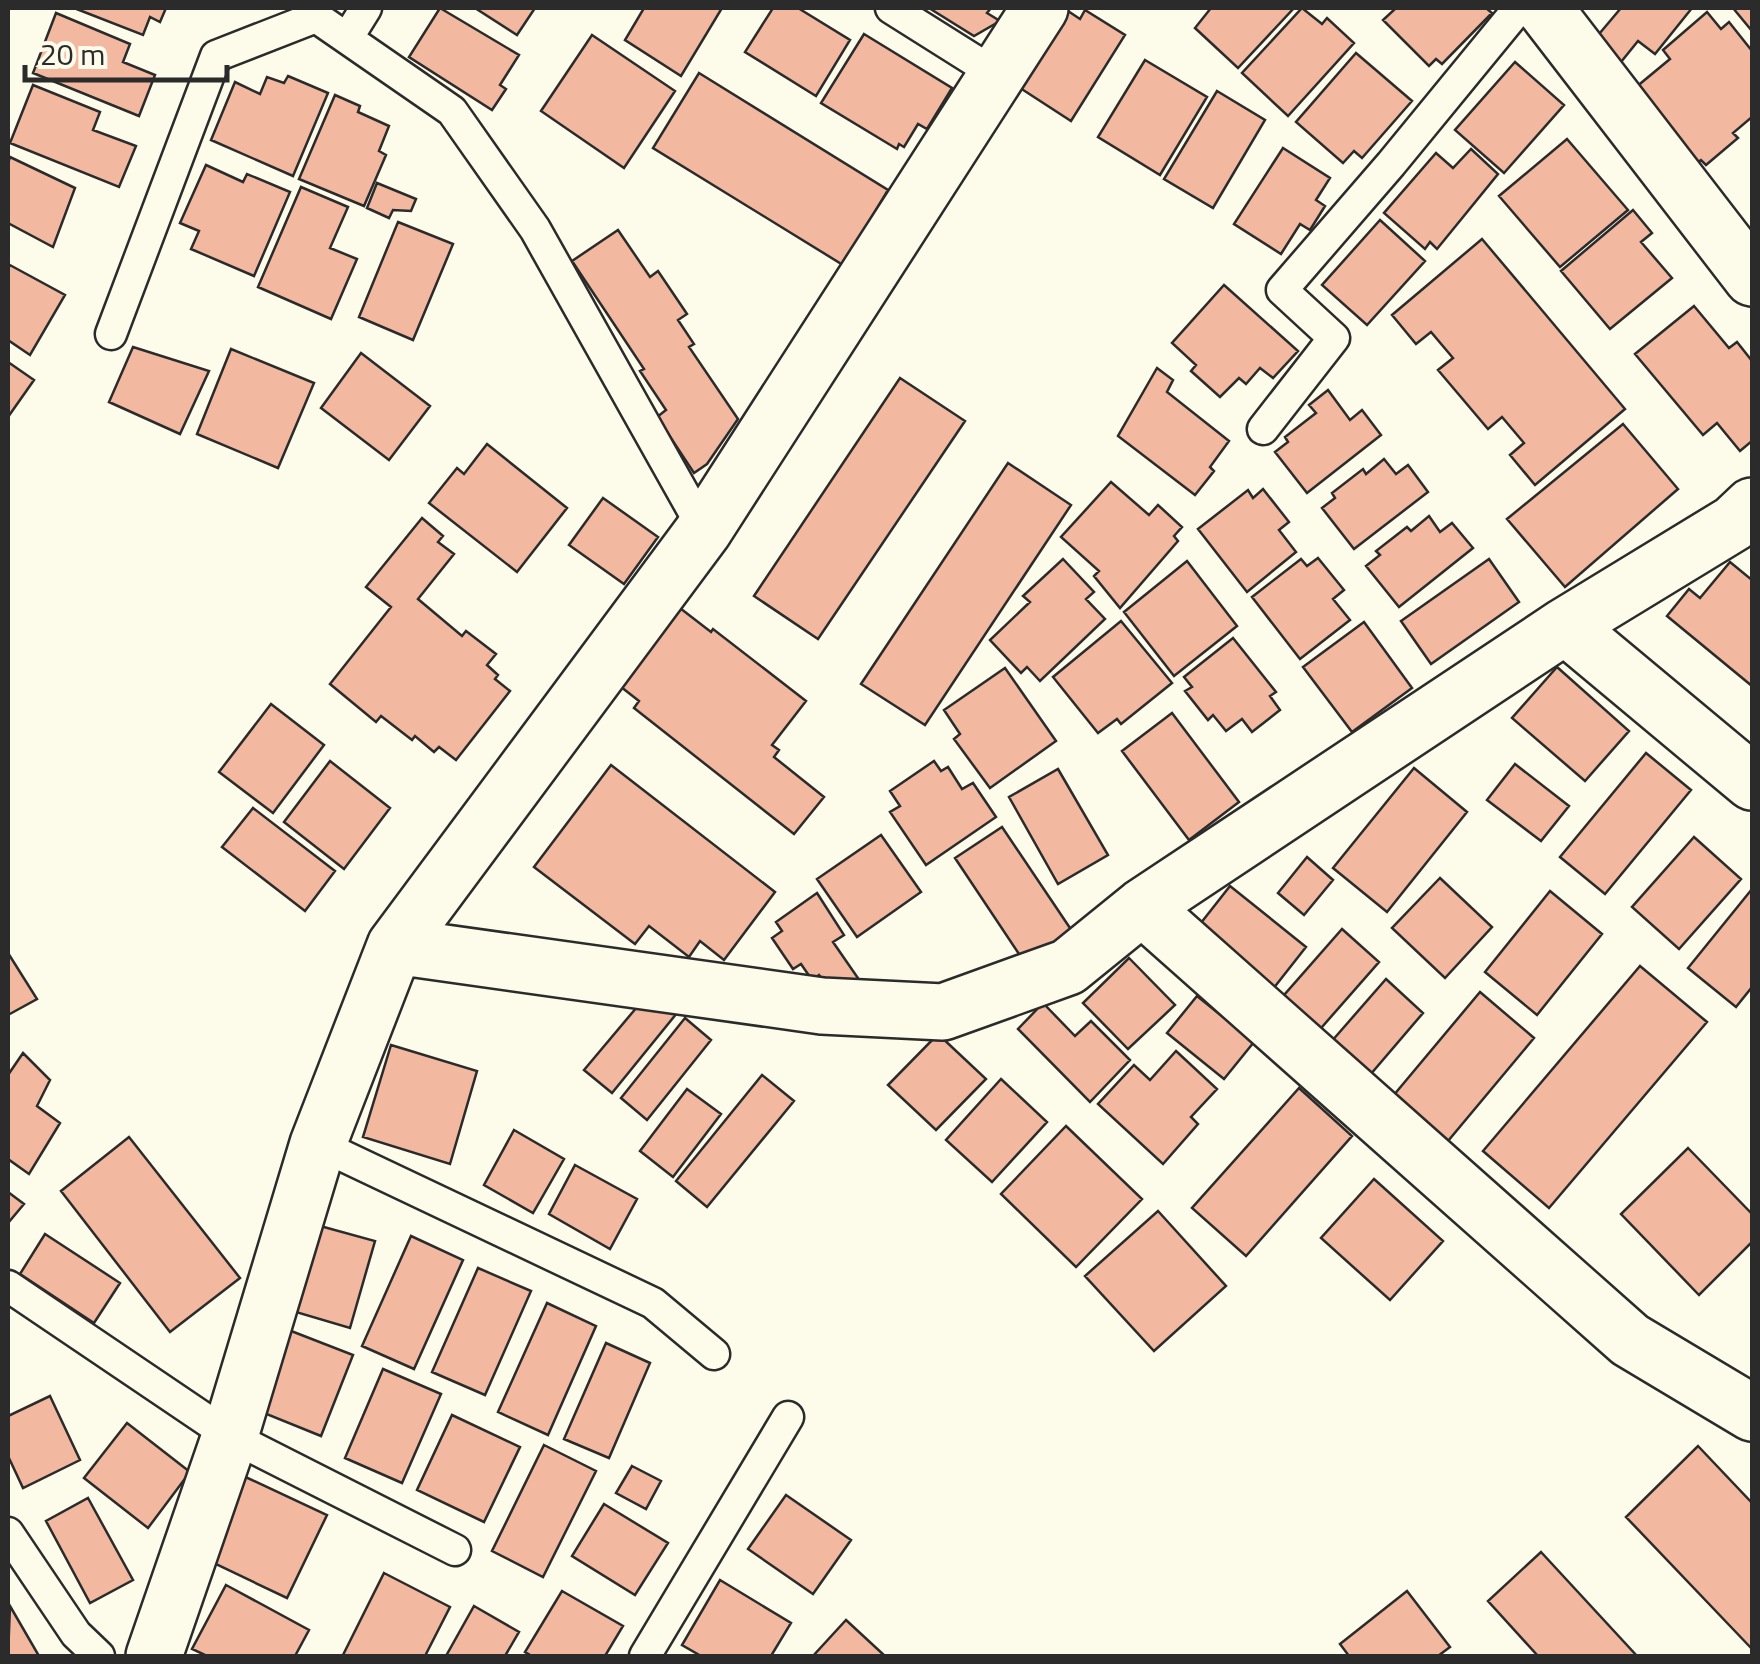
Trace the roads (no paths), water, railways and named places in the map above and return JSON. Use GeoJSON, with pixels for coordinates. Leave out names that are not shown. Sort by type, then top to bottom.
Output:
{"type":"FeatureCollection","features":[{"type":"Feature","properties":{"kind":"street"},"geometry":{"type":"LineString","coordinates":[[154,1656],[230,1436],[318,1144],[395,946],[704,530],[1040,8]]}},
{"type":"Feature","properties":{"kind":"street"},"geometry":{"type":"LineString","coordinates":[[1544,8],[1752,278]]}},
{"type":"Feature","properties":{"kind":"street"},"geometry":{"type":"LineString","coordinates":[[395,946],[822,1006],[942,1012],[1068,967],[1142,906],[1565,626],[1734,523],[1752,506]]}},
{"type":"Feature","properties":{"kind":"street"},"geometry":{"type":"LineString","coordinates":[[1565,626],[1752,782]]}},
{"type":"Feature","properties":{"kind":"street"},"geometry":{"type":"LineString","coordinates":[[1142,906],[1630,1340],[1752,1413]]}},
{"type":"Feature","properties":{"kind":"lane"},"geometry":{"type":"LineString","coordinates":[[348,36],[366,8]]}},
{"type":"Feature","properties":{"kind":"lane"},"geometry":{"type":"LineString","coordinates":[[891,8],[999,76]]}},
{"type":"Feature","properties":{"kind":"lane"},"geometry":{"type":"LineString","coordinates":[[1263,429],[1334,338],[1282,290],[1519,8]]}},
{"type":"Feature","properties":{"kind":"lane"},"geometry":{"type":"LineString","coordinates":[[111,334],[216,56],[316,17],[452,111],[535,229],[704,530]]}},
{"type":"Feature","properties":{"kind":"lane"},"geometry":{"type":"LineString","coordinates":[[318,1144],[653,1303],[714,1354]]}},
{"type":"Feature","properties":{"kind":"lane"},"geometry":{"type":"LineString","coordinates":[[8,1286],[230,1436],[455,1550]]}},
{"type":"Feature","properties":{"kind":"lane"},"geometry":{"type":"LineString","coordinates":[[645,1656],[788,1416]]}},
{"type":"Feature","properties":{"kind":"lane"},"geometry":{"type":"LineString","coordinates":[[8,1533],[76,1634],[99,1656]]}}]}
